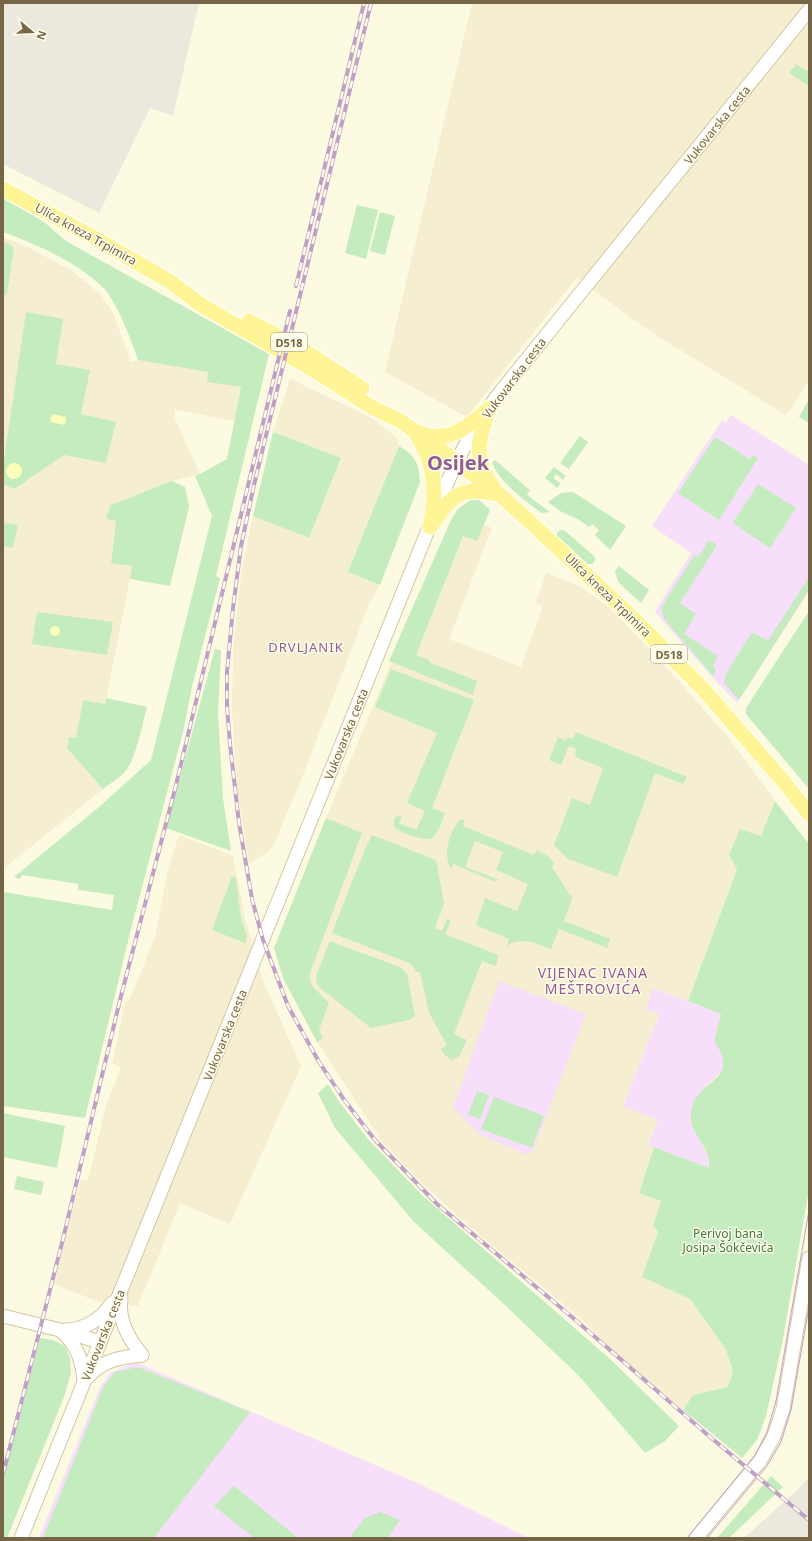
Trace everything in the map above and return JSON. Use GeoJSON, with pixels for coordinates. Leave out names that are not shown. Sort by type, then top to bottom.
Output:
{"type":"FeatureCollection","features":[{"type":"Feature","properties":{"kind":"main road","name":"Vukovarska cesta"},"geometry":{"type":"LineString","coordinates":[[21,1538],[457,462],[489,408],[502,390],[809,10]]}},
{"type":"Feature","properties":{"kind":"main road","name":"Ulica kneza Trpimira"},"geometry":{"type":"LineString","coordinates":[[3,189],[93,237],[169,281],[201,305],[307,366],[373,408],[399,420],[499,494],[600,586],[672,657],[784,782],[809,814]]}},
{"type":"Feature","properties":{"kind":"main road"},"geometry":{"type":"LineString","coordinates":[[414,431],[444,437],[467,427],[489,408]]}},
{"type":"Feature","properties":{"kind":"main road"},"geometry":{"type":"LineString","coordinates":[[489,408],[480,435],[479,458],[483,470],[499,494]]}},
{"type":"Feature","properties":{"kind":"main road"},"geometry":{"type":"LineString","coordinates":[[414,431],[428,455],[435,482],[435,495],[430,527]]}},
{"type":"Feature","properties":{"kind":"main road"},"geometry":{"type":"LineString","coordinates":[[430,527],[445,507],[462,492],[484,491],[499,494]]}},
{"type":"Feature","properties":{"kind":"main road"},"geometry":{"type":"LineString","coordinates":[[696,1538],[760,1461],[776,1432],[783,1409],[809,1258]]}},
{"type":"Feature","properties":{"kind":"main road"},"geometry":{"type":"LineString","coordinates":[[60,1330],[81,1328],[98,1319],[122,1289]]}},
{"type":"Feature","properties":{"kind":"main road"},"geometry":{"type":"LineString","coordinates":[[84,1381],[91,1373],[107,1361],[142,1354],[124,1326],[120,1306],[122,1289]]}},
{"type":"Feature","properties":{"kind":"main road"},"geometry":{"type":"LineString","coordinates":[[3,1316],[60,1330],[100,1342]]}},
{"type":"Feature","properties":{"kind":"main road"},"geometry":{"type":"LineString","coordinates":[[60,1330],[72,1341],[77,1351],[82,1367],[84,1381]]}},
{"type":"Feature","properties":{"kind":"shaded area"},"geometry":{"type":"Polygon","coordinates":[[[3,3],[199,3],[173,116],[150,108],[99,213],[3,164],[3,3]]]}},
{"type":"Feature","properties":{"kind":"shaded area"},"geometry":{"type":"Polygon","coordinates":[[[472,3],[809,3],[809,381],[786,415],[651,332],[577,277],[467,417],[385,372],[472,3]]]}},
{"type":"Feature","properties":{"kind":"shaded area"},"geometry":{"type":"Polygon","coordinates":[[[3,237],[28,247],[72,271],[101,295],[113,313],[131,362],[138,360],[209,372],[207,382],[241,387],[235,421],[175,410],[175,419],[200,474],[172,481],[106,518],[116,521],[111,562],[132,566],[130,579],[105,704],[83,700],[76,738],[67,748],[103,789],[3,869],[3,237]]]}},
{"type":"Feature","properties":{"kind":"shaded area"},"geometry":{"type":"Polygon","coordinates":[[[290,379],[372,418],[397,438],[399,446],[348,572],[380,585],[369,604],[305,770],[276,840],[270,850],[249,864],[238,794],[232,711],[233,649],[241,575],[252,520],[253,516],[309,538],[341,459],[273,432],[290,379]]]}},
{"type":"Feature","properties":{"kind":"shaded area"},"geometry":{"type":"Polygon","coordinates":[[[731,415],[809,465],[809,591],[737,703],[655,612],[691,553],[652,526],[722,420],[726,423],[731,415]]]}},
{"type":"Feature","properties":{"kind":"shaded area"},"geometry":{"type":"Polygon","coordinates":[[[457,514],[492,528],[449,639],[521,667],[543,606],[536,603],[546,573],[581,587],[612,609],[679,681],[731,741],[775,801],[761,836],[740,829],[737,868],[688,1001],[653,988],[659,1013],[623,1106],[658,1120],[648,1144],[654,1147],[639,1193],[661,1201],[653,1224],[658,1232],[642,1277],[690,1299],[726,1350],[733,1371],[728,1387],[694,1395],[683,1410],[614,1352],[581,1319],[468,1225],[425,1186],[383,1143],[317,1042],[283,978],[274,948],[326,818],[401,640],[457,514]]]}},
{"type":"Feature","properties":{"kind":"shaded area"},"geometry":{"type":"Polygon","coordinates":[[[179,835],[233,856],[245,918],[263,981],[301,1066],[230,1224],[180,1203],[138,1306],[99,1302],[54,1284],[80,1181],[88,1180],[106,1106],[121,1067],[112,1064],[125,1003],[131,997],[155,937],[168,869],[179,835]]]}},
{"type":"Feature","properties":{"kind":"shaded area"},"geometry":{"type":"Polygon","coordinates":[[[499,981],[586,1014],[533,1151],[525,1154],[480,1135],[453,1107],[499,981]]]}},
{"type":"Feature","properties":{"kind":"shaded area"},"geometry":{"type":"Polygon","coordinates":[[[653,988],[721,1014],[714,1041],[720,1049],[724,1060],[722,1071],[699,1093],[692,1106],[690,1121],[708,1156],[709,1168],[648,1145],[658,1120],[623,1106],[659,1014],[646,1009],[653,988]]]}},
{"type":"Feature","properties":{"kind":"shaded area"},"geometry":{"type":"Polygon","coordinates":[[[135,1362],[417,1483],[529,1538],[39,1538],[100,1387],[110,1373],[135,1362]]]}},
{"type":"Feature","properties":{"kind":"shaded area"},"geometry":{"type":"Polygon","coordinates":[[[809,1477],[809,1538],[744,1538],[794,1493],[809,1477]]]}},
{"type":"Feature","properties":{"kind":"green space"},"geometry":{"type":"Polygon","coordinates":[[[796,64],[809,72],[809,86],[789,73],[796,64]]]}},
{"type":"Feature","properties":{"kind":"green space"},"geometry":{"type":"Polygon","coordinates":[[[3,198],[44,222],[66,241],[269,354],[216,576],[220,578],[192,687],[183,732],[131,929],[85,1118],[3,1106],[3,892],[112,910],[114,895],[78,890],[78,884],[22,875],[20,879],[14,877],[99,807],[151,760],[212,516],[195,476],[227,459],[241,387],[207,382],[208,372],[138,360],[113,301],[108,293],[97,282],[64,259],[40,247],[3,232],[3,198]]]}},
{"type":"Feature","properties":{"kind":"green space"},"geometry":{"type":"Polygon","coordinates":[[[357,205],[378,210],[366,259],[345,253],[357,205]]]}},
{"type":"Feature","properties":{"kind":"green space"},"geometry":{"type":"Polygon","coordinates":[[[380,212],[395,216],[385,255],[370,251],[380,212]]]}},
{"type":"Feature","properties":{"kind":"green space"},"geometry":{"type":"Polygon","coordinates":[[[3,242],[14,248],[7,294],[3,296],[3,242]]]}},
{"type":"Feature","properties":{"kind":"green space"},"geometry":{"type":"Polygon","coordinates":[[[26,312],[63,319],[56,364],[90,370],[81,414],[116,422],[106,463],[64,455],[14,489],[3,484],[3,466],[26,312]]]}},
{"type":"Feature","properties":{"kind":"green space"},"geometry":{"type":"Polygon","coordinates":[[[808,401],[809,402],[809,423],[799,417],[808,401]]]}},
{"type":"Feature","properties":{"kind":"green space"},"geometry":{"type":"Polygon","coordinates":[[[273,432],[341,458],[309,538],[253,516],[273,432]]]}},
{"type":"Feature","properties":{"kind":"green space"},"geometry":{"type":"Polygon","coordinates":[[[580,436],[588,442],[569,469],[560,463],[580,436]]]}},
{"type":"Feature","properties":{"kind":"green space"},"geometry":{"type":"Polygon","coordinates":[[[715,437],[750,459],[753,455],[758,458],[719,520],[678,493],[715,437]]]}},
{"type":"Feature","properties":{"kind":"green space"},"geometry":{"type":"Polygon","coordinates":[[[399,446],[409,453],[415,461],[419,470],[420,482],[380,585],[348,572],[399,446]]]}},
{"type":"Feature","properties":{"kind":"green space"},"geometry":{"type":"Polygon","coordinates":[[[495,460],[530,490],[527,495],[550,512],[541,513],[514,491],[496,471],[492,463],[495,460]]]}},
{"type":"Feature","properties":{"kind":"green space"},"geometry":{"type":"Polygon","coordinates":[[[554,467],[566,476],[563,480],[555,475],[554,479],[561,483],[557,488],[545,478],[554,467]]]}},
{"type":"Feature","properties":{"kind":"green space"},"geometry":{"type":"Polygon","coordinates":[[[172,481],[185,487],[189,507],[170,586],[130,579],[132,566],[111,563],[116,521],[106,519],[111,505],[172,481]]]}},
{"type":"Feature","properties":{"kind":"green space"},"geometry":{"type":"Polygon","coordinates":[[[758,484],[796,508],[770,548],[733,523],[758,484]]]}},
{"type":"Feature","properties":{"kind":"green space"},"geometry":{"type":"Polygon","coordinates":[[[573,492],[626,526],[610,550],[595,535],[599,530],[592,524],[589,527],[579,520],[560,511],[548,502],[561,493],[573,492]]]}},
{"type":"Feature","properties":{"kind":"green space"},"geometry":{"type":"Polygon","coordinates":[[[470,498],[478,499],[490,510],[477,541],[463,536],[416,655],[429,660],[429,662],[477,681],[473,695],[389,661],[451,520],[458,509],[469,501],[470,498]]]}},
{"type":"Feature","properties":{"kind":"green space"},"geometry":{"type":"Polygon","coordinates":[[[3,523],[18,525],[13,548],[3,546],[3,523]]]}},
{"type":"Feature","properties":{"kind":"green space"},"geometry":{"type":"Polygon","coordinates":[[[560,530],[564,530],[595,557],[593,564],[587,564],[557,537],[557,533],[560,530]]]}},
{"type":"Feature","properties":{"kind":"green space"},"geometry":{"type":"Polygon","coordinates":[[[709,540],[717,545],[680,603],[696,614],[684,634],[718,656],[713,665],[716,671],[713,676],[665,620],[661,608],[695,554],[698,558],[709,540]]]}},
{"type":"Feature","properties":{"kind":"green space"},"geometry":{"type":"Polygon","coordinates":[[[619,566],[649,590],[641,603],[618,582],[615,571],[619,566]]]}},
{"type":"Feature","properties":{"kind":"green space"},"geometry":{"type":"Polygon","coordinates":[[[809,577],[809,590],[739,700],[724,683],[726,674],[752,632],[768,641],[809,577]]]}},
{"type":"Feature","properties":{"kind":"green space"},"geometry":{"type":"Polygon","coordinates":[[[809,611],[809,789],[746,714],[746,708],[809,611]]]}},
{"type":"Feature","properties":{"kind":"green space"},"geometry":{"type":"Polygon","coordinates":[[[37,612],[113,622],[107,655],[32,644],[37,612]]]}},
{"type":"Feature","properties":{"kind":"green space"},"geometry":{"type":"Polygon","coordinates":[[[215,649],[221,650],[218,714],[223,798],[231,851],[166,828],[215,649]]]}},
{"type":"Feature","properties":{"kind":"green space"},"geometry":{"type":"Polygon","coordinates":[[[391,669],[474,700],[432,808],[445,813],[437,833],[429,839],[424,839],[405,833],[395,828],[393,825],[395,817],[399,816],[402,817],[399,823],[416,830],[425,811],[407,803],[437,733],[375,707],[391,669]]]}},
{"type":"Feature","properties":{"kind":"green space"},"geometry":{"type":"Polygon","coordinates":[[[106,698],[147,707],[139,739],[130,764],[122,775],[103,789],[67,748],[69,737],[76,738],[83,700],[105,704],[106,698]]]}},
{"type":"Feature","properties":{"kind":"green space"},"geometry":{"type":"Polygon","coordinates":[[[576,732],[687,777],[683,784],[655,773],[617,877],[568,859],[554,845],[572,798],[590,805],[603,768],[578,758],[575,755],[576,749],[569,746],[561,765],[549,760],[558,737],[566,741],[568,737],[573,739],[576,732]]]}},
{"type":"Feature","properties":{"kind":"green space","name":"Perivoj bana Josipa Šokčevića"},"geometry":{"type":"Polygon","coordinates":[[[775,801],[809,844],[809,1190],[782,1344],[766,1416],[757,1440],[742,1458],[683,1410],[693,1395],[728,1387],[733,1371],[726,1350],[690,1299],[642,1277],[658,1232],[653,1225],[661,1201],[639,1193],[654,1147],[709,1168],[708,1156],[693,1127],[691,1114],[696,1097],[721,1072],[723,1064],[721,1054],[714,1041],[721,1014],[688,1001],[737,869],[729,855],[740,829],[761,836],[775,801]]]}},
{"type":"Feature","properties":{"kind":"green space"},"geometry":{"type":"Polygon","coordinates":[[[326,818],[362,833],[309,976],[312,986],[329,1003],[319,1030],[323,1038],[317,1042],[283,978],[274,948],[326,818]]]}},
{"type":"Feature","properties":{"kind":"green space"},"geometry":{"type":"Polygon","coordinates":[[[460,820],[465,820],[463,826],[534,855],[537,850],[548,856],[554,863],[552,867],[569,894],[573,896],[564,921],[610,939],[607,948],[559,929],[551,949],[523,941],[518,941],[507,946],[509,939],[476,925],[485,898],[517,911],[528,884],[496,870],[503,852],[475,841],[465,867],[497,879],[496,882],[453,864],[451,870],[447,858],[448,844],[452,831],[460,820]]]}},
{"type":"Feature","properties":{"kind":"green space"},"geometry":{"type":"Polygon","coordinates":[[[372,835],[436,860],[444,903],[435,928],[442,931],[447,919],[451,921],[445,934],[498,955],[496,966],[482,961],[454,1034],[467,1040],[459,1057],[452,1060],[445,1055],[441,1049],[447,1045],[429,1013],[420,972],[416,972],[414,967],[409,963],[332,933],[372,835]]]}},
{"type":"Feature","properties":{"kind":"green space"},"geometry":{"type":"Polygon","coordinates":[[[232,876],[236,878],[241,918],[247,936],[245,943],[212,930],[232,876]]]}},
{"type":"Feature","properties":{"kind":"green space"},"geometry":{"type":"Polygon","coordinates":[[[330,941],[400,967],[407,974],[415,1016],[409,1020],[371,1028],[319,987],[316,980],[317,973],[330,941]]]}},
{"type":"Feature","properties":{"kind":"green space"},"geometry":{"type":"Polygon","coordinates":[[[328,1084],[338,1100],[367,1138],[423,1196],[610,1359],[679,1426],[664,1442],[645,1453],[579,1376],[507,1307],[414,1222],[335,1128],[318,1093],[328,1084]]]}},
{"type":"Feature","properties":{"kind":"green space"},"geometry":{"type":"Polygon","coordinates":[[[477,1091],[489,1095],[480,1119],[468,1115],[477,1091]]]}},
{"type":"Feature","properties":{"kind":"green space"},"geometry":{"type":"Polygon","coordinates":[[[494,1097],[544,1116],[532,1148],[481,1129],[494,1097]]]}},
{"type":"Feature","properties":{"kind":"green space"},"geometry":{"type":"Polygon","coordinates":[[[3,1113],[65,1126],[57,1168],[3,1157],[3,1113]]]}},
{"type":"Feature","properties":{"kind":"green space"},"geometry":{"type":"Polygon","coordinates":[[[17,1176],[44,1182],[41,1195],[14,1189],[17,1176]]]}},
{"type":"Feature","properties":{"kind":"green space"},"geometry":{"type":"Polygon","coordinates":[[[40,1338],[53,1340],[65,1346],[70,1358],[71,1373],[64,1397],[7,1538],[3,1538],[3,1480],[40,1338]]]}},
{"type":"Feature","properties":{"kind":"green space"},"geometry":{"type":"Polygon","coordinates":[[[138,1367],[250,1412],[154,1538],[43,1538],[103,1387],[115,1372],[138,1367]]]}},
{"type":"Feature","properties":{"kind":"green space"},"geometry":{"type":"Polygon","coordinates":[[[771,1476],[783,1487],[729,1538],[717,1538],[771,1476]]]}},
{"type":"Feature","properties":{"kind":"green space"},"geometry":{"type":"Polygon","coordinates":[[[234,1486],[298,1538],[254,1538],[214,1506],[234,1486]]]}},
{"type":"Feature","properties":{"kind":"green space"},"geometry":{"type":"Polygon","coordinates":[[[380,1512],[400,1520],[387,1538],[349,1538],[365,1518],[380,1512]]]}},
{"type":"Feature","properties":{"kind":"sand"},"geometry":{"type":"Polygon","coordinates":[[[52,414],[66,417],[65,425],[50,422],[52,414]]]}},
{"type":"Feature","properties":{"kind":"sand"},"geometry":{"type":"Polygon","coordinates":[[[14,463],[21,468],[22,471],[17,478],[14,479],[7,474],[6,471],[11,464],[14,463]]]}},
{"type":"Feature","properties":{"kind":"sand"},"geometry":{"type":"Polygon","coordinates":[[[55,626],[60,631],[55,636],[50,631],[55,626]]]}},
{"type":"Feature","properties":{"kind":"tram line"},"geometry":{"type":"LineString","coordinates":[[687,1538],[755,1455],[767,1432],[776,1401],[809,1210]]}},
{"type":"Feature","properties":{"kind":"tram line"},"geometry":{"type":"LineString","coordinates":[[707,1538],[767,1466],[781,1442],[791,1410],[809,1307]]}},
{"type":"Feature","properties":{"kind":"railway"},"geometry":{"type":"LineString","coordinates":[[296,286],[364,3]]}},
{"type":"Feature","properties":{"kind":"railway"},"geometry":{"type":"LineString","coordinates":[[371,3],[254,485],[241,546],[233,608],[227,672],[227,706],[230,744],[239,823],[252,899],[263,940],[288,1006],[319,1062],[345,1101],[375,1140],[437,1204],[572,1317],[709,1436],[809,1520]]}},
{"type":"Feature","properties":{"kind":"railway"},"geometry":{"type":"LineString","coordinates":[[3,1474],[63,1239],[120,1000],[175,789],[290,311]]}},
{"type":"Feature","properties":{"kind":"district","name":"Osijek"},"geometry":{"type":"Point","coordinates":[458,462]}},
{"type":"Feature","properties":{"kind":"district","name":"DRVLJANIK"},"geometry":{"type":"Point","coordinates":[306,647]}},
{"type":"Feature","properties":{"kind":"district","name":"VIJENAC IVANA MEŠTROVIĆA"},"geometry":{"type":"Point","coordinates":[593,980]}}]}
